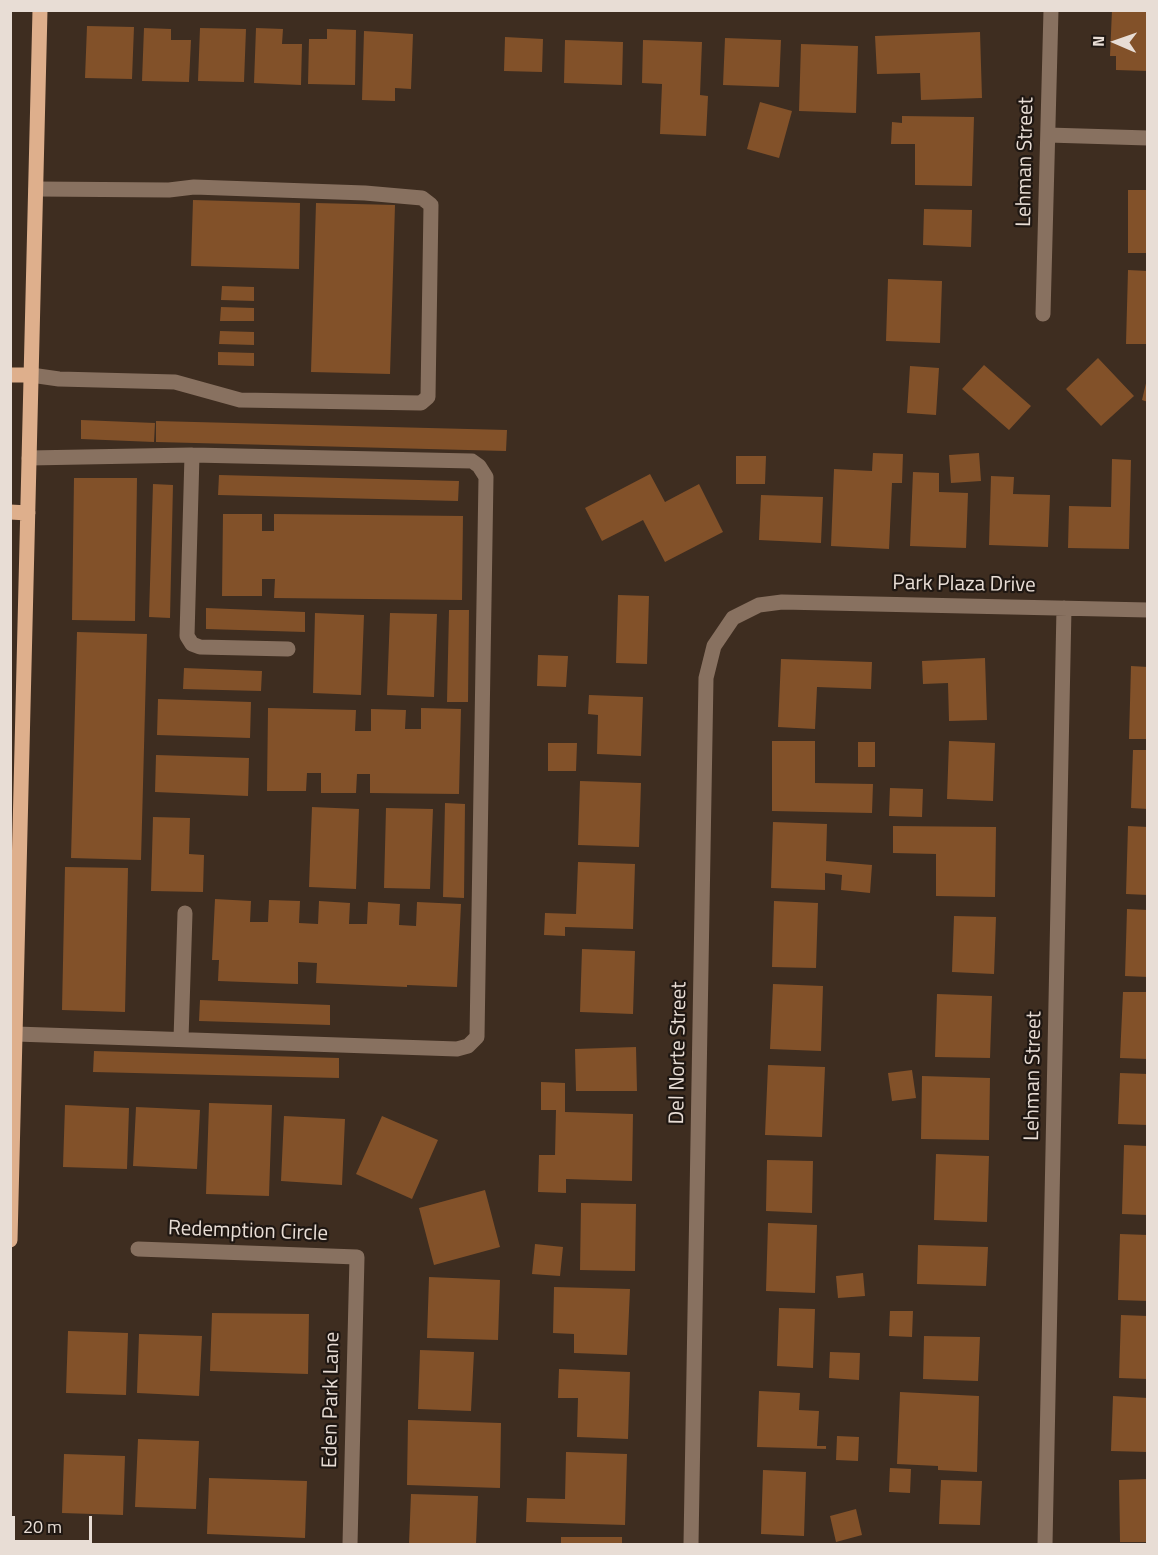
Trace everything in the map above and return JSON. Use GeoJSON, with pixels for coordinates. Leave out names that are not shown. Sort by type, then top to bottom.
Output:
{"type":"FeatureCollection","features":[{"type":"Feature","properties":{"kind":"main road"},"geometry":{"type":"LineString","coordinates":[[10,1240],[13,1033],[40,10]]}},
{"type":"Feature","properties":{"kind":"main road"},"geometry":{"type":"LineString","coordinates":[[10,375],[31,375]]}},
{"type":"Feature","properties":{"kind":"main road"},"geometry":{"type":"LineString","coordinates":[[10,513],[28,513]]}},
{"type":"Feature","properties":{"kind":"street","name":"Lehman Street"},"geometry":{"type":"LineString","coordinates":[[1044,314],[1051,10]]}},
{"type":"Feature","properties":{"kind":"street"},"geometry":{"type":"LineString","coordinates":[[1047,135],[1148,138]]}},
{"type":"Feature","properties":{"kind":"street"},"geometry":{"type":"LineString","coordinates":[[31,375],[58,379],[175,382],[240,400],[421,404],[428,397],[431,205],[422,198],[365,193],[194,187],[169,190],[36,189]]}},
{"type":"Feature","properties":{"kind":"street"},"geometry":{"type":"LineString","coordinates":[[192,455],[187,636],[192,644],[200,647],[288,649]]}},
{"type":"Feature","properties":{"kind":"street"},"geometry":{"type":"LineString","coordinates":[[13,1033],[457,1049],[468,1046],[477,1038],[486,477],[479,466],[472,461],[192,455],[29,458]]}},
{"type":"Feature","properties":{"kind":"street","name":"Park Plaza Drive"},"geometry":{"type":"LineString","coordinates":[[779,602],[1148,610]]}},
{"type":"Feature","properties":{"kind":"street","name":"Del Norte Street"},"geometry":{"type":"LineString","coordinates":[[691,1545],[706,678],[714,646],[733,618],[759,605],[779,602]]}},
{"type":"Feature","properties":{"kind":"street","name":"Lehman Street"},"geometry":{"type":"LineString","coordinates":[[1045,1545],[1064,608]]}},
{"type":"Feature","properties":{"kind":"street"},"geometry":{"type":"LineString","coordinates":[[181,1039],[185,913]]}},
{"type":"Feature","properties":{"kind":"street","name":"Redemption Circle"},"geometry":{"type":"LineString","coordinates":[[138,1249],[357,1257]]}},
{"type":"Feature","properties":{"kind":"street","name":"Eden Park Lane"},"geometry":{"type":"LineString","coordinates":[[350,1545],[357,1257]]}},
{"type":"Feature","properties":{"kind":"building"},"geometry":{"type":"Polygon","coordinates":[[[1112,10],[1148,10],[1148,71],[1116,70],[1116,56],[1110,56],[1112,10]]]}},
{"type":"Feature","properties":{"kind":"building"},"geometry":{"type":"Polygon","coordinates":[[[87,26],[134,27],[132,79],[85,78],[87,26]]]}},
{"type":"Feature","properties":{"kind":"building"},"geometry":{"type":"Polygon","coordinates":[[[144,28],[171,29],[171,40],[191,40],[189,82],[142,81],[144,28]]]}},
{"type":"Feature","properties":{"kind":"building"},"geometry":{"type":"Polygon","coordinates":[[[200,28],[246,29],[244,82],[198,81],[200,28]]]}},
{"type":"Feature","properties":{"kind":"building"},"geometry":{"type":"Polygon","coordinates":[[[256,28],[283,29],[282,44],[302,44],[301,85],[254,83],[256,28]]]}},
{"type":"Feature","properties":{"kind":"building"},"geometry":{"type":"Polygon","coordinates":[[[327,29],[356,30],[355,85],[308,84],[309,39],[327,39],[327,29]]]}},
{"type":"Feature","properties":{"kind":"building"},"geometry":{"type":"Polygon","coordinates":[[[364,31],[413,34],[411,89],[395,88],[395,101],[362,100],[364,31]]]}},
{"type":"Feature","properties":{"kind":"building"},"geometry":{"type":"Polygon","coordinates":[[[980,32],[982,98],[921,100],[920,73],[877,74],[875,36],[980,32]]]}},
{"type":"Feature","properties":{"kind":"building"},"geometry":{"type":"Polygon","coordinates":[[[505,37],[543,39],[542,72],[504,71],[505,37]]]}},
{"type":"Feature","properties":{"kind":"building"},"geometry":{"type":"Polygon","coordinates":[[[725,38],[781,40],[779,87],[723,85],[725,38]]]}},
{"type":"Feature","properties":{"kind":"building"},"geometry":{"type":"Polygon","coordinates":[[[565,40],[623,42],[622,85],[564,83],[565,40]]]}},
{"type":"Feature","properties":{"kind":"building"},"geometry":{"type":"Polygon","coordinates":[[[643,40],[702,42],[700,95],[708,96],[706,136],[660,134],[662,84],[642,83],[643,40]]]}},
{"type":"Feature","properties":{"kind":"building"},"geometry":{"type":"Polygon","coordinates":[[[801,44],[858,46],[856,113],[799,111],[801,44]]]}},
{"type":"Feature","properties":{"kind":"building"},"geometry":{"type":"Polygon","coordinates":[[[760,102],[792,111],[779,158],[747,149],[760,102]]]}},
{"type":"Feature","properties":{"kind":"building"},"geometry":{"type":"Polygon","coordinates":[[[902,116],[974,117],[972,186],[915,185],[915,144],[891,144],[892,122],[902,123],[902,116]]]}},
{"type":"Feature","properties":{"kind":"building"},"geometry":{"type":"Polygon","coordinates":[[[1128,190],[1148,190],[1148,253],[1128,253],[1128,190]]]}},
{"type":"Feature","properties":{"kind":"building"},"geometry":{"type":"Polygon","coordinates":[[[193,200],[300,203],[299,269],[191,266],[193,200]]]}},
{"type":"Feature","properties":{"kind":"building"},"geometry":{"type":"Polygon","coordinates":[[[316,203],[395,205],[390,374],[311,372],[316,203]]]}},
{"type":"Feature","properties":{"kind":"building"},"geometry":{"type":"Polygon","coordinates":[[[924,209],[972,210],[971,247],[923,245],[924,209]]]}},
{"type":"Feature","properties":{"kind":"building"},"geometry":{"type":"Polygon","coordinates":[[[1128,270],[1148,271],[1148,344],[1126,344],[1128,270]]]}},
{"type":"Feature","properties":{"kind":"building"},"geometry":{"type":"Polygon","coordinates":[[[888,279],[942,281],[940,343],[886,341],[888,279]]]}},
{"type":"Feature","properties":{"kind":"building"},"geometry":{"type":"Polygon","coordinates":[[[222,286],[254,287],[254,301],[221,300],[222,286]]]}},
{"type":"Feature","properties":{"kind":"building"},"geometry":{"type":"Polygon","coordinates":[[[221,307],[254,308],[254,321],[220,321],[221,307]]]}},
{"type":"Feature","properties":{"kind":"building"},"geometry":{"type":"Polygon","coordinates":[[[220,331],[254,332],[254,345],[219,344],[220,331]]]}},
{"type":"Feature","properties":{"kind":"building"},"geometry":{"type":"Polygon","coordinates":[[[218,352],[254,353],[254,366],[218,365],[218,352]]]}},
{"type":"Feature","properties":{"kind":"building"},"geometry":{"type":"Polygon","coordinates":[[[1098,358],[1134,396],[1101,426],[1066,389],[1098,358]]]}},
{"type":"Feature","properties":{"kind":"building"},"geometry":{"type":"Polygon","coordinates":[[[984,365],[1031,406],[1009,430],[962,389],[984,365]]]}},
{"type":"Feature","properties":{"kind":"building"},"geometry":{"type":"Polygon","coordinates":[[[910,366],[939,368],[936,415],[907,413],[910,366]]]}},
{"type":"Feature","properties":{"kind":"building"},"geometry":{"type":"Polygon","coordinates":[[[1148,379],[1148,402],[1142,400],[1148,379]]]}},
{"type":"Feature","properties":{"kind":"building"},"geometry":{"type":"Polygon","coordinates":[[[81,420],[155,423],[154,442],[81,439],[81,420]]]}},
{"type":"Feature","properties":{"kind":"building"},"geometry":{"type":"Polygon","coordinates":[[[156,421],[507,430],[506,451],[156,442],[156,421]]]}},
{"type":"Feature","properties":{"kind":"building"},"geometry":{"type":"Polygon","coordinates":[[[873,453],[903,454],[902,483],[892,483],[889,549],[831,546],[834,469],[872,471],[873,453]]]}},
{"type":"Feature","properties":{"kind":"building"},"geometry":{"type":"Polygon","coordinates":[[[979,453],[981,481],[951,483],[949,455],[979,453]]]}},
{"type":"Feature","properties":{"kind":"building"},"geometry":{"type":"Polygon","coordinates":[[[736,456],[766,456],[765,484],[736,484],[736,456]]]}},
{"type":"Feature","properties":{"kind":"building"},"geometry":{"type":"Polygon","coordinates":[[[1112,459],[1131,460],[1129,549],[1068,548],[1069,506],[1111,507],[1112,459]]]}},
{"type":"Feature","properties":{"kind":"building"},"geometry":{"type":"Polygon","coordinates":[[[913,472],[939,473],[939,492],[968,493],[966,548],[910,546],[913,472]]]}},
{"type":"Feature","properties":{"kind":"building"},"geometry":{"type":"Polygon","coordinates":[[[650,474],[665,502],[699,484],[723,532],[665,562],[643,520],[602,541],[585,508],[650,474]]]}},
{"type":"Feature","properties":{"kind":"building"},"geometry":{"type":"Polygon","coordinates":[[[219,475],[459,481],[458,501],[218,495],[219,475]]]}},
{"type":"Feature","properties":{"kind":"building"},"geometry":{"type":"Polygon","coordinates":[[[991,476],[1014,477],[1013,494],[1050,495],[1048,547],[989,545],[991,476]]]}},
{"type":"Feature","properties":{"kind":"building"},"geometry":{"type":"Polygon","coordinates":[[[74,478],[137,478],[135,621],[72,620],[74,478]]]}},
{"type":"Feature","properties":{"kind":"building"},"geometry":{"type":"Polygon","coordinates":[[[153,484],[173,485],[170,618],[149,617],[153,484]]]}},
{"type":"Feature","properties":{"kind":"building"},"geometry":{"type":"Polygon","coordinates":[[[761,495],[823,497],[821,543],[759,540],[761,495]]]}},
{"type":"Feature","properties":{"kind":"building"},"geometry":{"type":"Polygon","coordinates":[[[223,514],[262,514],[262,531],[274,531],[274,514],[463,516],[462,600],[274,598],[275,579],[262,579],[262,596],[222,596],[223,514]]]}},
{"type":"Feature","properties":{"kind":"building"},"geometry":{"type":"Polygon","coordinates":[[[618,595],[649,596],[647,664],[616,663],[618,595]]]}},
{"type":"Feature","properties":{"kind":"building"},"geometry":{"type":"Polygon","coordinates":[[[206,608],[305,612],[305,632],[206,629],[206,608]]]}},
{"type":"Feature","properties":{"kind":"building"},"geometry":{"type":"Polygon","coordinates":[[[449,610],[469,610],[468,702],[447,702],[449,610]]]}},
{"type":"Feature","properties":{"kind":"building"},"geometry":{"type":"Polygon","coordinates":[[[315,613],[364,615],[361,695],[313,693],[315,613]]]}},
{"type":"Feature","properties":{"kind":"building"},"geometry":{"type":"Polygon","coordinates":[[[390,613],[437,614],[434,697],[387,695],[390,613]]]}},
{"type":"Feature","properties":{"kind":"building"},"geometry":{"type":"Polygon","coordinates":[[[77,632],[147,634],[141,860],[71,858],[77,632]]]}},
{"type":"Feature","properties":{"kind":"building"},"geometry":{"type":"Polygon","coordinates":[[[538,655],[568,656],[566,687],[537,686],[538,655]]]}},
{"type":"Feature","properties":{"kind":"building"},"geometry":{"type":"Polygon","coordinates":[[[985,658],[987,720],[949,721],[948,683],[923,684],[922,661],[985,658]]]}},
{"type":"Feature","properties":{"kind":"building"},"geometry":{"type":"Polygon","coordinates":[[[781,659],[872,662],[871,689],[817,687],[815,729],[778,727],[781,659]]]}},
{"type":"Feature","properties":{"kind":"building"},"geometry":{"type":"Polygon","coordinates":[[[1131,666],[1148,667],[1148,739],[1129,739],[1131,666]]]}},
{"type":"Feature","properties":{"kind":"building"},"geometry":{"type":"Polygon","coordinates":[[[184,668],[262,671],[261,691],[183,689],[184,668]]]}},
{"type":"Feature","properties":{"kind":"building"},"geometry":{"type":"Polygon","coordinates":[[[589,695],[643,697],[641,756],[597,754],[598,715],[588,714],[589,695]]]}},
{"type":"Feature","properties":{"kind":"building"},"geometry":{"type":"Polygon","coordinates":[[[158,699],[251,702],[250,738],[157,735],[158,699]]]}},
{"type":"Feature","properties":{"kind":"building"},"geometry":{"type":"Polygon","coordinates":[[[268,708],[356,710],[355,731],[371,731],[371,709],[406,710],[405,729],[421,729],[421,708],[461,709],[459,794],[370,793],[370,774],[357,774],[356,793],[321,793],[321,773],[307,773],[306,791],[267,791],[268,708]]]}},
{"type":"Feature","properties":{"kind":"building"},"geometry":{"type":"Polygon","coordinates":[[[772,741],[815,741],[815,783],[873,784],[872,813],[772,811],[772,741]]]}},
{"type":"Feature","properties":{"kind":"building"},"geometry":{"type":"Polygon","coordinates":[[[949,741],[995,743],[993,801],[947,799],[949,741]]]}},
{"type":"Feature","properties":{"kind":"building"},"geometry":{"type":"Polygon","coordinates":[[[858,742],[875,742],[875,767],[858,767],[858,742]]]}},
{"type":"Feature","properties":{"kind":"building"},"geometry":{"type":"Polygon","coordinates":[[[548,743],[577,743],[576,771],[548,771],[548,743]]]}},
{"type":"Feature","properties":{"kind":"building"},"geometry":{"type":"Polygon","coordinates":[[[1133,750],[1148,750],[1148,809],[1131,808],[1133,750]]]}},
{"type":"Feature","properties":{"kind":"building"},"geometry":{"type":"Polygon","coordinates":[[[156,755],[249,758],[248,796],[155,792],[156,755]]]}},
{"type":"Feature","properties":{"kind":"building"},"geometry":{"type":"Polygon","coordinates":[[[580,781],[641,783],[639,847],[578,845],[580,781]]]}},
{"type":"Feature","properties":{"kind":"building"},"geometry":{"type":"Polygon","coordinates":[[[890,788],[923,789],[922,817],[889,816],[890,788]]]}},
{"type":"Feature","properties":{"kind":"building"},"geometry":{"type":"Polygon","coordinates":[[[445,803],[465,804],[464,898],[443,897],[445,803]]]}},
{"type":"Feature","properties":{"kind":"building"},"geometry":{"type":"Polygon","coordinates":[[[312,807],[359,809],[356,889],[309,887],[312,807]]]}},
{"type":"Feature","properties":{"kind":"building"},"geometry":{"type":"Polygon","coordinates":[[[386,808],[433,809],[430,889],[384,888],[386,808]]]}},
{"type":"Feature","properties":{"kind":"building"},"geometry":{"type":"Polygon","coordinates":[[[153,817],[190,818],[189,854],[204,855],[203,892],[151,891],[153,817]]]}},
{"type":"Feature","properties":{"kind":"building"},"geometry":{"type":"Polygon","coordinates":[[[773,822],[827,824],[826,861],[872,865],[870,893],[841,890],[842,875],[825,873],[825,890],[771,888],[773,822]]]}},
{"type":"Feature","properties":{"kind":"building"},"geometry":{"type":"Polygon","coordinates":[[[893,826],[996,827],[995,897],[936,896],[936,854],[893,853],[893,826]]]}},
{"type":"Feature","properties":{"kind":"building"},"geometry":{"type":"Polygon","coordinates":[[[1128,826],[1148,827],[1148,895],[1126,894],[1128,826]]]}},
{"type":"Feature","properties":{"kind":"building"},"geometry":{"type":"Polygon","coordinates":[[[578,862],[635,864],[633,929],[565,927],[565,936],[544,935],[545,913],[576,914],[578,862]]]}},
{"type":"Feature","properties":{"kind":"building"},"geometry":{"type":"Polygon","coordinates":[[[65,867],[128,868],[125,1012],[62,1010],[65,867]]]}},
{"type":"Feature","properties":{"kind":"building"},"geometry":{"type":"Polygon","coordinates":[[[215,899],[251,901],[250,922],[268,922],[269,900],[300,901],[299,923],[318,924],[319,901],[350,903],[349,924],[367,924],[368,902],[400,904],[399,925],[416,926],[417,902],[461,904],[457,987],[316,983],[317,963],[298,962],[298,984],[218,981],[219,960],[212,960],[215,899]]]}},
{"type":"Feature","properties":{"kind":"building"},"geometry":{"type":"Polygon","coordinates":[[[774,901],[818,903],[816,968],[772,967],[774,901]]]}},
{"type":"Feature","properties":{"kind":"building"},"geometry":{"type":"Polygon","coordinates":[[[1127,909],[1148,910],[1148,977],[1125,976],[1127,909]]]}},
{"type":"Feature","properties":{"kind":"building"},"geometry":{"type":"Polygon","coordinates":[[[954,916],[996,917],[994,974],[952,972],[954,916]]]}},
{"type":"Feature","properties":{"kind":"building"},"geometry":{"type":"Polygon","coordinates":[[[582,949],[635,951],[633,1014],[580,1012],[582,949]]]}},
{"type":"Feature","properties":{"kind":"building"},"geometry":{"type":"Polygon","coordinates":[[[773,984],[823,986],[821,1051],[770,1049],[773,984]]]}},
{"type":"Feature","properties":{"kind":"building"},"geometry":{"type":"Polygon","coordinates":[[[1123,992],[1148,992],[1148,1059],[1120,1058],[1123,992]]]}},
{"type":"Feature","properties":{"kind":"building"},"geometry":{"type":"Polygon","coordinates":[[[937,994],[992,996],[990,1058],[935,1057],[937,994]]]}},
{"type":"Feature","properties":{"kind":"building"},"geometry":{"type":"Polygon","coordinates":[[[200,1000],[330,1005],[330,1025],[199,1021],[200,1000]]]}},
{"type":"Feature","properties":{"kind":"building"},"geometry":{"type":"Polygon","coordinates":[[[636,1047],[637,1091],[576,1091],[575,1049],[636,1047]]]}},
{"type":"Feature","properties":{"kind":"building"},"geometry":{"type":"Polygon","coordinates":[[[94,1051],[339,1058],[339,1078],[93,1072],[94,1051]]]}},
{"type":"Feature","properties":{"kind":"building"},"geometry":{"type":"Polygon","coordinates":[[[768,1065],[825,1067],[822,1137],[765,1135],[768,1065]]]}},
{"type":"Feature","properties":{"kind":"building"},"geometry":{"type":"Polygon","coordinates":[[[912,1070],[916,1098],[892,1101],[888,1073],[912,1070]]]}},
{"type":"Feature","properties":{"kind":"building"},"geometry":{"type":"Polygon","coordinates":[[[1120,1073],[1148,1074],[1148,1125],[1118,1124],[1120,1073]]]}},
{"type":"Feature","properties":{"kind":"building"},"geometry":{"type":"Polygon","coordinates":[[[922,1076],[990,1078],[989,1140],[921,1139],[922,1076]]]}},
{"type":"Feature","properties":{"kind":"building"},"geometry":{"type":"Polygon","coordinates":[[[541,1082],[565,1083],[565,1112],[633,1114],[632,1181],[566,1179],[566,1193],[538,1192],[539,1155],[555,1155],[556,1110],[541,1110],[541,1082]]]}},
{"type":"Feature","properties":{"kind":"building"},"geometry":{"type":"Polygon","coordinates":[[[209,1103],[272,1105],[269,1196],[206,1194],[209,1103]]]}},
{"type":"Feature","properties":{"kind":"building"},"geometry":{"type":"Polygon","coordinates":[[[65,1105],[129,1108],[127,1169],[63,1167],[65,1105]]]}},
{"type":"Feature","properties":{"kind":"building"},"geometry":{"type":"Polygon","coordinates":[[[136,1107],[200,1110],[197,1169],[133,1166],[136,1107]]]}},
{"type":"Feature","properties":{"kind":"building"},"geometry":{"type":"Polygon","coordinates":[[[284,1116],[345,1119],[342,1185],[281,1181],[284,1116]]]}},
{"type":"Feature","properties":{"kind":"building"},"geometry":{"type":"Polygon","coordinates":[[[382,1116],[438,1140],[412,1199],[356,1174],[382,1116]]]}},
{"type":"Feature","properties":{"kind":"building"},"geometry":{"type":"Polygon","coordinates":[[[1124,1145],[1148,1146],[1148,1215],[1122,1214],[1124,1145]]]}},
{"type":"Feature","properties":{"kind":"building"},"geometry":{"type":"Polygon","coordinates":[[[936,1154],[989,1156],[987,1222],[934,1220],[936,1154]]]}},
{"type":"Feature","properties":{"kind":"building"},"geometry":{"type":"Polygon","coordinates":[[[767,1160],[813,1161],[812,1213],[766,1211],[767,1160]]]}},
{"type":"Feature","properties":{"kind":"building"},"geometry":{"type":"Polygon","coordinates":[[[485,1190],[500,1247],[434,1265],[419,1208],[485,1190]]]}},
{"type":"Feature","properties":{"kind":"building"},"geometry":{"type":"Polygon","coordinates":[[[581,1203],[636,1204],[635,1271],[580,1270],[581,1203]]]}},
{"type":"Feature","properties":{"kind":"building"},"geometry":{"type":"Polygon","coordinates":[[[768,1223],[817,1225],[815,1293],[766,1291],[768,1223]]]}},
{"type":"Feature","properties":{"kind":"building"},"geometry":{"type":"Polygon","coordinates":[[[1120,1234],[1148,1235],[1148,1301],[1118,1300],[1120,1234]]]}},
{"type":"Feature","properties":{"kind":"building"},"geometry":{"type":"Polygon","coordinates":[[[535,1244],[563,1247],[560,1276],[532,1274],[535,1244]]]}},
{"type":"Feature","properties":{"kind":"building"},"geometry":{"type":"Polygon","coordinates":[[[918,1245],[988,1247],[986,1286],[917,1284],[918,1245]]]}},
{"type":"Feature","properties":{"kind":"building"},"geometry":{"type":"Polygon","coordinates":[[[863,1273],[865,1296],[838,1298],[836,1276],[863,1273]]]}},
{"type":"Feature","properties":{"kind":"building"},"geometry":{"type":"Polygon","coordinates":[[[429,1277],[500,1280],[498,1340],[427,1338],[429,1277]]]}},
{"type":"Feature","properties":{"kind":"building"},"geometry":{"type":"Polygon","coordinates":[[[554,1287],[630,1289],[627,1355],[574,1353],[574,1334],[553,1333],[554,1287]]]}},
{"type":"Feature","properties":{"kind":"building"},"geometry":{"type":"Polygon","coordinates":[[[779,1308],[815,1309],[813,1368],[777,1366],[779,1308]]]}},
{"type":"Feature","properties":{"kind":"building"},"geometry":{"type":"Polygon","coordinates":[[[890,1311],[913,1311],[912,1337],[889,1336],[890,1311]]]}},
{"type":"Feature","properties":{"kind":"building"},"geometry":{"type":"Polygon","coordinates":[[[212,1313],[309,1314],[308,1374],[210,1371],[212,1313]]]}},
{"type":"Feature","properties":{"kind":"building"},"geometry":{"type":"Polygon","coordinates":[[[1121,1315],[1148,1316],[1148,1379],[1119,1378],[1121,1315]]]}},
{"type":"Feature","properties":{"kind":"building"},"geometry":{"type":"Polygon","coordinates":[[[68,1331],[128,1333],[126,1395],[66,1393],[68,1331]]]}},
{"type":"Feature","properties":{"kind":"building"},"geometry":{"type":"Polygon","coordinates":[[[139,1334],[202,1336],[199,1396],[137,1393],[139,1334]]]}},
{"type":"Feature","properties":{"kind":"building"},"geometry":{"type":"Polygon","coordinates":[[[924,1336],[980,1337],[978,1381],[923,1379],[924,1336]]]}},
{"type":"Feature","properties":{"kind":"building"},"geometry":{"type":"Polygon","coordinates":[[[420,1350],[474,1352],[471,1411],[418,1409],[420,1350]]]}},
{"type":"Feature","properties":{"kind":"building"},"geometry":{"type":"Polygon","coordinates":[[[830,1352],[860,1353],[859,1380],[829,1378],[830,1352]]]}},
{"type":"Feature","properties":{"kind":"building"},"geometry":{"type":"Polygon","coordinates":[[[559,1369],[630,1372],[628,1439],[577,1437],[578,1398],[558,1398],[559,1369]]]}},
{"type":"Feature","properties":{"kind":"building"},"geometry":{"type":"Polygon","coordinates":[[[759,1391],[800,1393],[799,1410],[819,1411],[817,1446],[826,1446],[826,1449],[757,1447],[759,1391]]]}},
{"type":"Feature","properties":{"kind":"building"},"geometry":{"type":"Polygon","coordinates":[[[900,1392],[979,1396],[977,1472],[938,1470],[938,1466],[897,1464],[900,1392]]]}},
{"type":"Feature","properties":{"kind":"building"},"geometry":{"type":"Polygon","coordinates":[[[1113,1396],[1148,1398],[1148,1452],[1111,1451],[1113,1396]]]}},
{"type":"Feature","properties":{"kind":"building"},"geometry":{"type":"Polygon","coordinates":[[[408,1420],[501,1423],[500,1488],[407,1485],[408,1420]]]}},
{"type":"Feature","properties":{"kind":"building"},"geometry":{"type":"Polygon","coordinates":[[[837,1436],[859,1437],[858,1461],[836,1460],[837,1436]]]}},
{"type":"Feature","properties":{"kind":"building"},"geometry":{"type":"Polygon","coordinates":[[[138,1439],[199,1441],[196,1509],[135,1507],[138,1439]]]}},
{"type":"Feature","properties":{"kind":"building"},"geometry":{"type":"Polygon","coordinates":[[[566,1452],[627,1454],[625,1525],[526,1522],[527,1498],[565,1499],[566,1452]]]}},
{"type":"Feature","properties":{"kind":"building"},"geometry":{"type":"Polygon","coordinates":[[[64,1454],[125,1456],[123,1515],[62,1513],[64,1454]]]}},
{"type":"Feature","properties":{"kind":"building"},"geometry":{"type":"Polygon","coordinates":[[[890,1468],[911,1469],[910,1493],[889,1492],[890,1468]]]}},
{"type":"Feature","properties":{"kind":"building"},"geometry":{"type":"Polygon","coordinates":[[[763,1470],[806,1472],[804,1536],[761,1534],[763,1470]]]}},
{"type":"Feature","properties":{"kind":"building"},"geometry":{"type":"Polygon","coordinates":[[[209,1478],[307,1481],[305,1538],[207,1534],[209,1478]]]}},
{"type":"Feature","properties":{"kind":"building"},"geometry":{"type":"Polygon","coordinates":[[[1148,1479],[1148,1542],[1120,1542],[1119,1480],[1148,1479]]]}},
{"type":"Feature","properties":{"kind":"building"},"geometry":{"type":"Polygon","coordinates":[[[941,1480],[982,1481],[980,1525],[939,1524],[941,1480]]]}},
{"type":"Feature","properties":{"kind":"building"},"geometry":{"type":"Polygon","coordinates":[[[411,1494],[478,1496],[476,1544],[409,1544],[411,1494]]]}},
{"type":"Feature","properties":{"kind":"building"},"geometry":{"type":"Polygon","coordinates":[[[856,1509],[862,1535],[836,1542],[830,1516],[856,1509]]]}},
{"type":"Feature","properties":{"kind":"building"},"geometry":{"type":"Polygon","coordinates":[[[561,1537],[622,1537],[622,1544],[561,1544],[561,1537]]]}}]}
